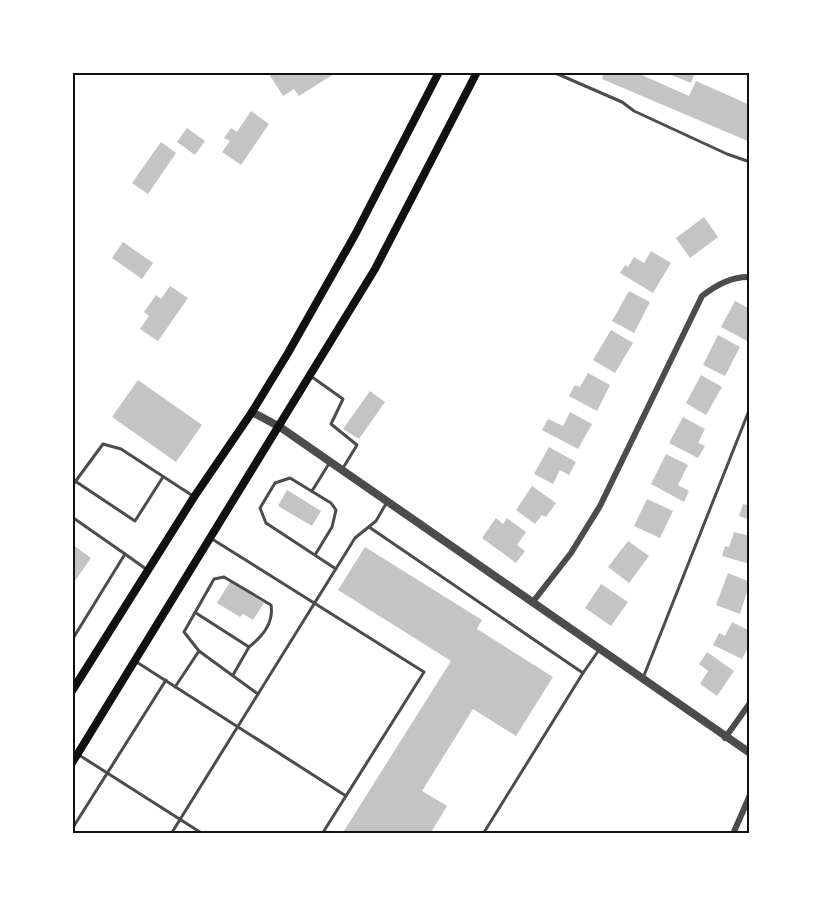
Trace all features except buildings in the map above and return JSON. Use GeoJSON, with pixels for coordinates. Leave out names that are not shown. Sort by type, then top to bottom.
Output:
{"type":"FeatureCollection","features":[{"type":"Feature","properties":{"kind":"main road"},"geometry":{"type":"LineString","coordinates":[[72,691],[147,569],[252,412],[356,233],[439,72]]}},
{"type":"Feature","properties":{"kind":"main road"},"geometry":{"type":"LineString","coordinates":[[72,763],[75,753],[135,661],[280,427],[380,259],[477,72]]}},
{"type":"Feature","properties":{"kind":"street"},"geometry":{"type":"LineString","coordinates":[[532,603],[571,553],[600,506],[702,296],[716,285],[750,277]]}},
{"type":"Feature","properties":{"kind":"street"},"geometry":{"type":"LineString","coordinates":[[252,412],[280,427],[725,738],[750,753]]}},
{"type":"Feature","properties":{"kind":"street"},"geometry":{"type":"LineString","coordinates":[[725,738],[750,703]]}},
{"type":"Feature","properties":{"kind":"street"},"geometry":{"type":"LineString","coordinates":[[733,834],[750,795]]}},
{"type":"Feature","properties":{"kind":"lane"},"geometry":{"type":"LineString","coordinates":[[553,72],[622,102],[634,111],[727,154],[750,162]]}},
{"type":"Feature","properties":{"kind":"lane"},"geometry":{"type":"LineString","coordinates":[[311,376],[344,399],[331,424],[357,445],[342,470]]}},
{"type":"Feature","properties":{"kind":"lane"},"geometry":{"type":"LineString","coordinates":[[642,680],[750,408]]}},
{"type":"Feature","properties":{"kind":"lane"},"geometry":{"type":"LineString","coordinates":[[72,486],[103,444],[121,449],[194,497]]}},
{"type":"Feature","properties":{"kind":"lane"},"geometry":{"type":"LineString","coordinates":[[312,491],[330,462]]}},
{"type":"Feature","properties":{"kind":"lane"},"geometry":{"type":"LineString","coordinates":[[75,481],[135,521],[163,477]]}},
{"type":"Feature","properties":{"kind":"lane"},"geometry":{"type":"LineString","coordinates":[[315,555],[332,527],[336,510],[331,503],[290,478],[275,483],[260,508],[266,523],[315,555],[336,568]]}},
{"type":"Feature","properties":{"kind":"lane"},"geometry":{"type":"LineString","coordinates":[[171,834],[355,538],[376,521],[387,502]]}},
{"type":"Feature","properties":{"kind":"lane"},"geometry":{"type":"LineString","coordinates":[[72,517],[147,569]]}},
{"type":"Feature","properties":{"kind":"lane"},"geometry":{"type":"LineString","coordinates":[[369,527],[583,673]]}},
{"type":"Feature","properties":{"kind":"lane"},"geometry":{"type":"LineString","coordinates":[[210,538],[424,672],[322,834]]}},
{"type":"Feature","properties":{"kind":"lane"},"geometry":{"type":"LineString","coordinates":[[72,640],[125,554]]}},
{"type":"Feature","properties":{"kind":"lane"},"geometry":{"type":"LineString","coordinates":[[233,675],[249,647],[259,639],[273,615],[271,605],[224,577],[214,579],[184,632],[199,651],[258,695]]}},
{"type":"Feature","properties":{"kind":"lane"},"geometry":{"type":"LineString","coordinates":[[196,614],[249,647]]}},
{"type":"Feature","properties":{"kind":"lane"},"geometry":{"type":"LineString","coordinates":[[483,834],[599,650]]}},
{"type":"Feature","properties":{"kind":"lane"},"geometry":{"type":"LineString","coordinates":[[176,687],[199,651]]}},
{"type":"Feature","properties":{"kind":"lane"},"geometry":{"type":"LineString","coordinates":[[135,661],[346,796]]}},
{"type":"Feature","properties":{"kind":"lane"},"geometry":{"type":"LineString","coordinates":[[72,829],[166,680]]}},
{"type":"Feature","properties":{"kind":"lane"},"geometry":{"type":"LineString","coordinates":[[75,753],[204,834]]}}]}
